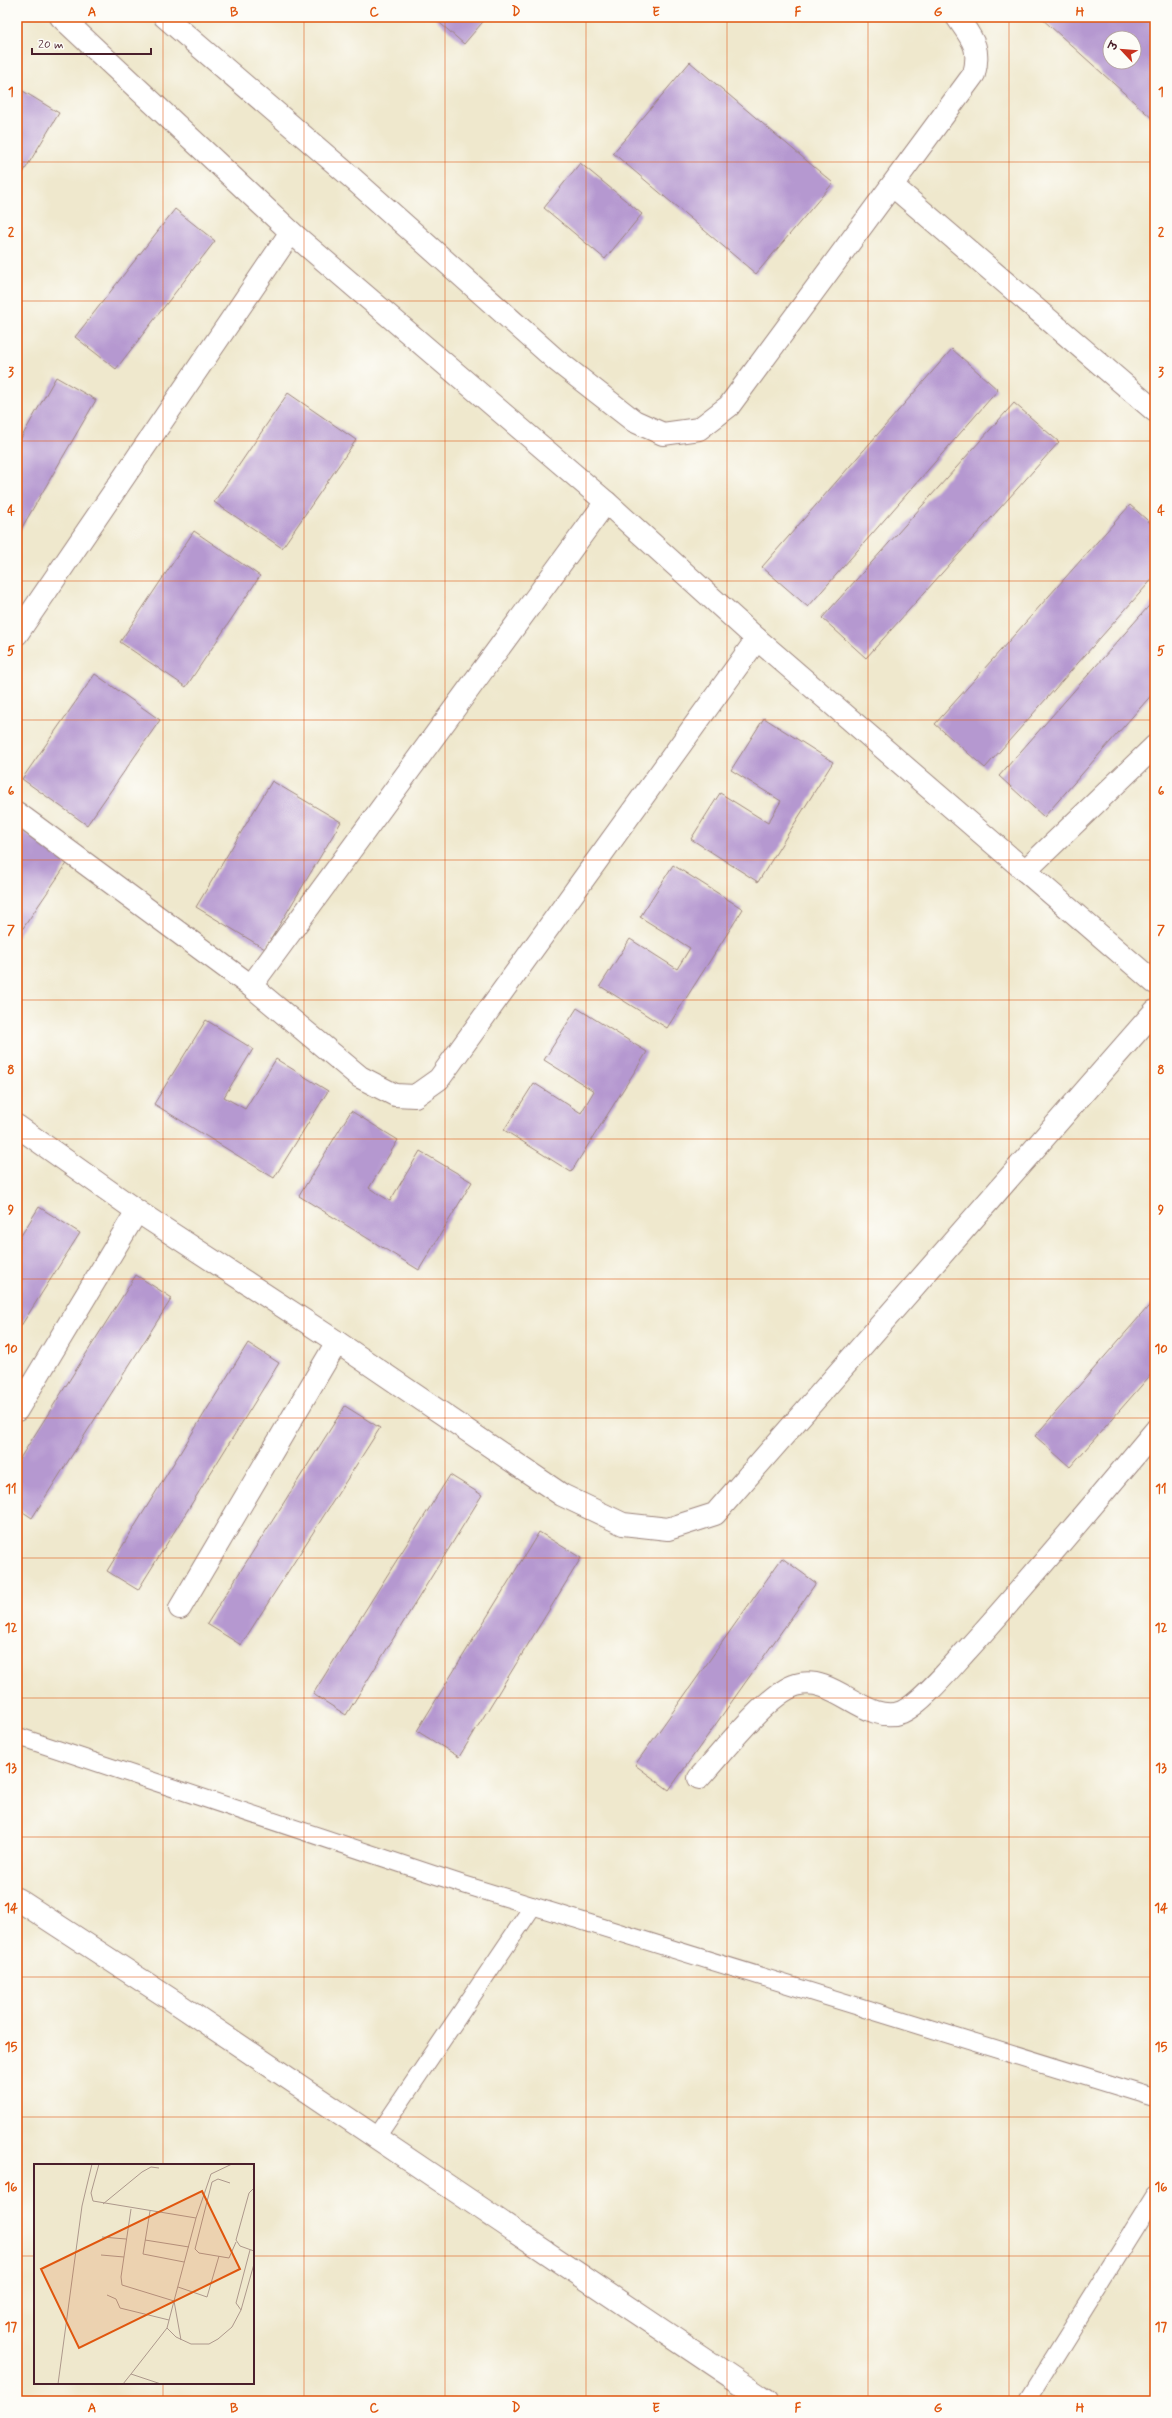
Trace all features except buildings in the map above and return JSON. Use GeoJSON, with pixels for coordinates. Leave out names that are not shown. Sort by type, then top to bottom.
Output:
{"type":"FeatureCollection","features":[{"type":"Feature","properties":{"kind":"street"},"geometry":{"type":"LineString","coordinates":[[62,17],[291,232],[606,502],[757,639],[1155,983]]}},
{"type":"Feature","properties":{"kind":"street"},"geometry":{"type":"LineString","coordinates":[[165,17],[351,177],[556,360],[634,421],[663,434],[699,429],[729,406],[974,74],[979,58],[973,40],[957,17]]}},
{"type":"Feature","properties":{"kind":"street"},"geometry":{"type":"LineString","coordinates":[[892,186],[1155,411]]}},
{"type":"Feature","properties":{"kind":"street"},"geometry":{"type":"LineString","coordinates":[[17,634],[291,232]]}},
{"type":"Feature","properties":{"kind":"street"},"geometry":{"type":"LineString","coordinates":[[251,986],[606,502]]}},
{"type":"Feature","properties":{"kind":"street"},"geometry":{"type":"LineString","coordinates":[[17,813],[251,986],[360,1077],[395,1095],[415,1096],[439,1079],[757,639]]}},
{"type":"Feature","properties":{"kind":"street"},"geometry":{"type":"LineString","coordinates":[[1025,871],[1155,746]]}},
{"type":"Feature","properties":{"kind":"street"},"geometry":{"type":"LineString","coordinates":[[17,1126],[137,1211],[337,1342],[562,1495],[623,1524],[668,1529],[715,1514],[1155,1011]]}},
{"type":"Feature","properties":{"kind":"street"},"geometry":{"type":"LineString","coordinates":[[17,1410],[137,1211]]}},
{"type":"Feature","properties":{"kind":"street"},"geometry":{"type":"LineString","coordinates":[[180,1608],[337,1342]]}},
{"type":"Feature","properties":{"kind":"street"},"geometry":{"type":"LineString","coordinates":[[699,1778],[774,1696],[795,1685],[813,1682],[874,1712],[888,1714],[902,1712],[932,1689],[999,1615],[1155,1431]]}},
{"type":"Feature","properties":{"kind":"street"},"geometry":{"type":"LineString","coordinates":[[17,1899],[180,2006],[767,2401]]}},
{"type":"Feature","properties":{"kind":"lane"},"geometry":{"type":"LineString","coordinates":[[17,1736],[533,1906],[1155,2098]]}},
{"type":"Feature","properties":{"kind":"lane"},"geometry":{"type":"LineString","coordinates":[[376,2138],[533,1906]]}},
{"type":"Feature","properties":{"kind":"lane"},"geometry":{"type":"LineString","coordinates":[[1027,2401],[1155,2196]]}}]}
